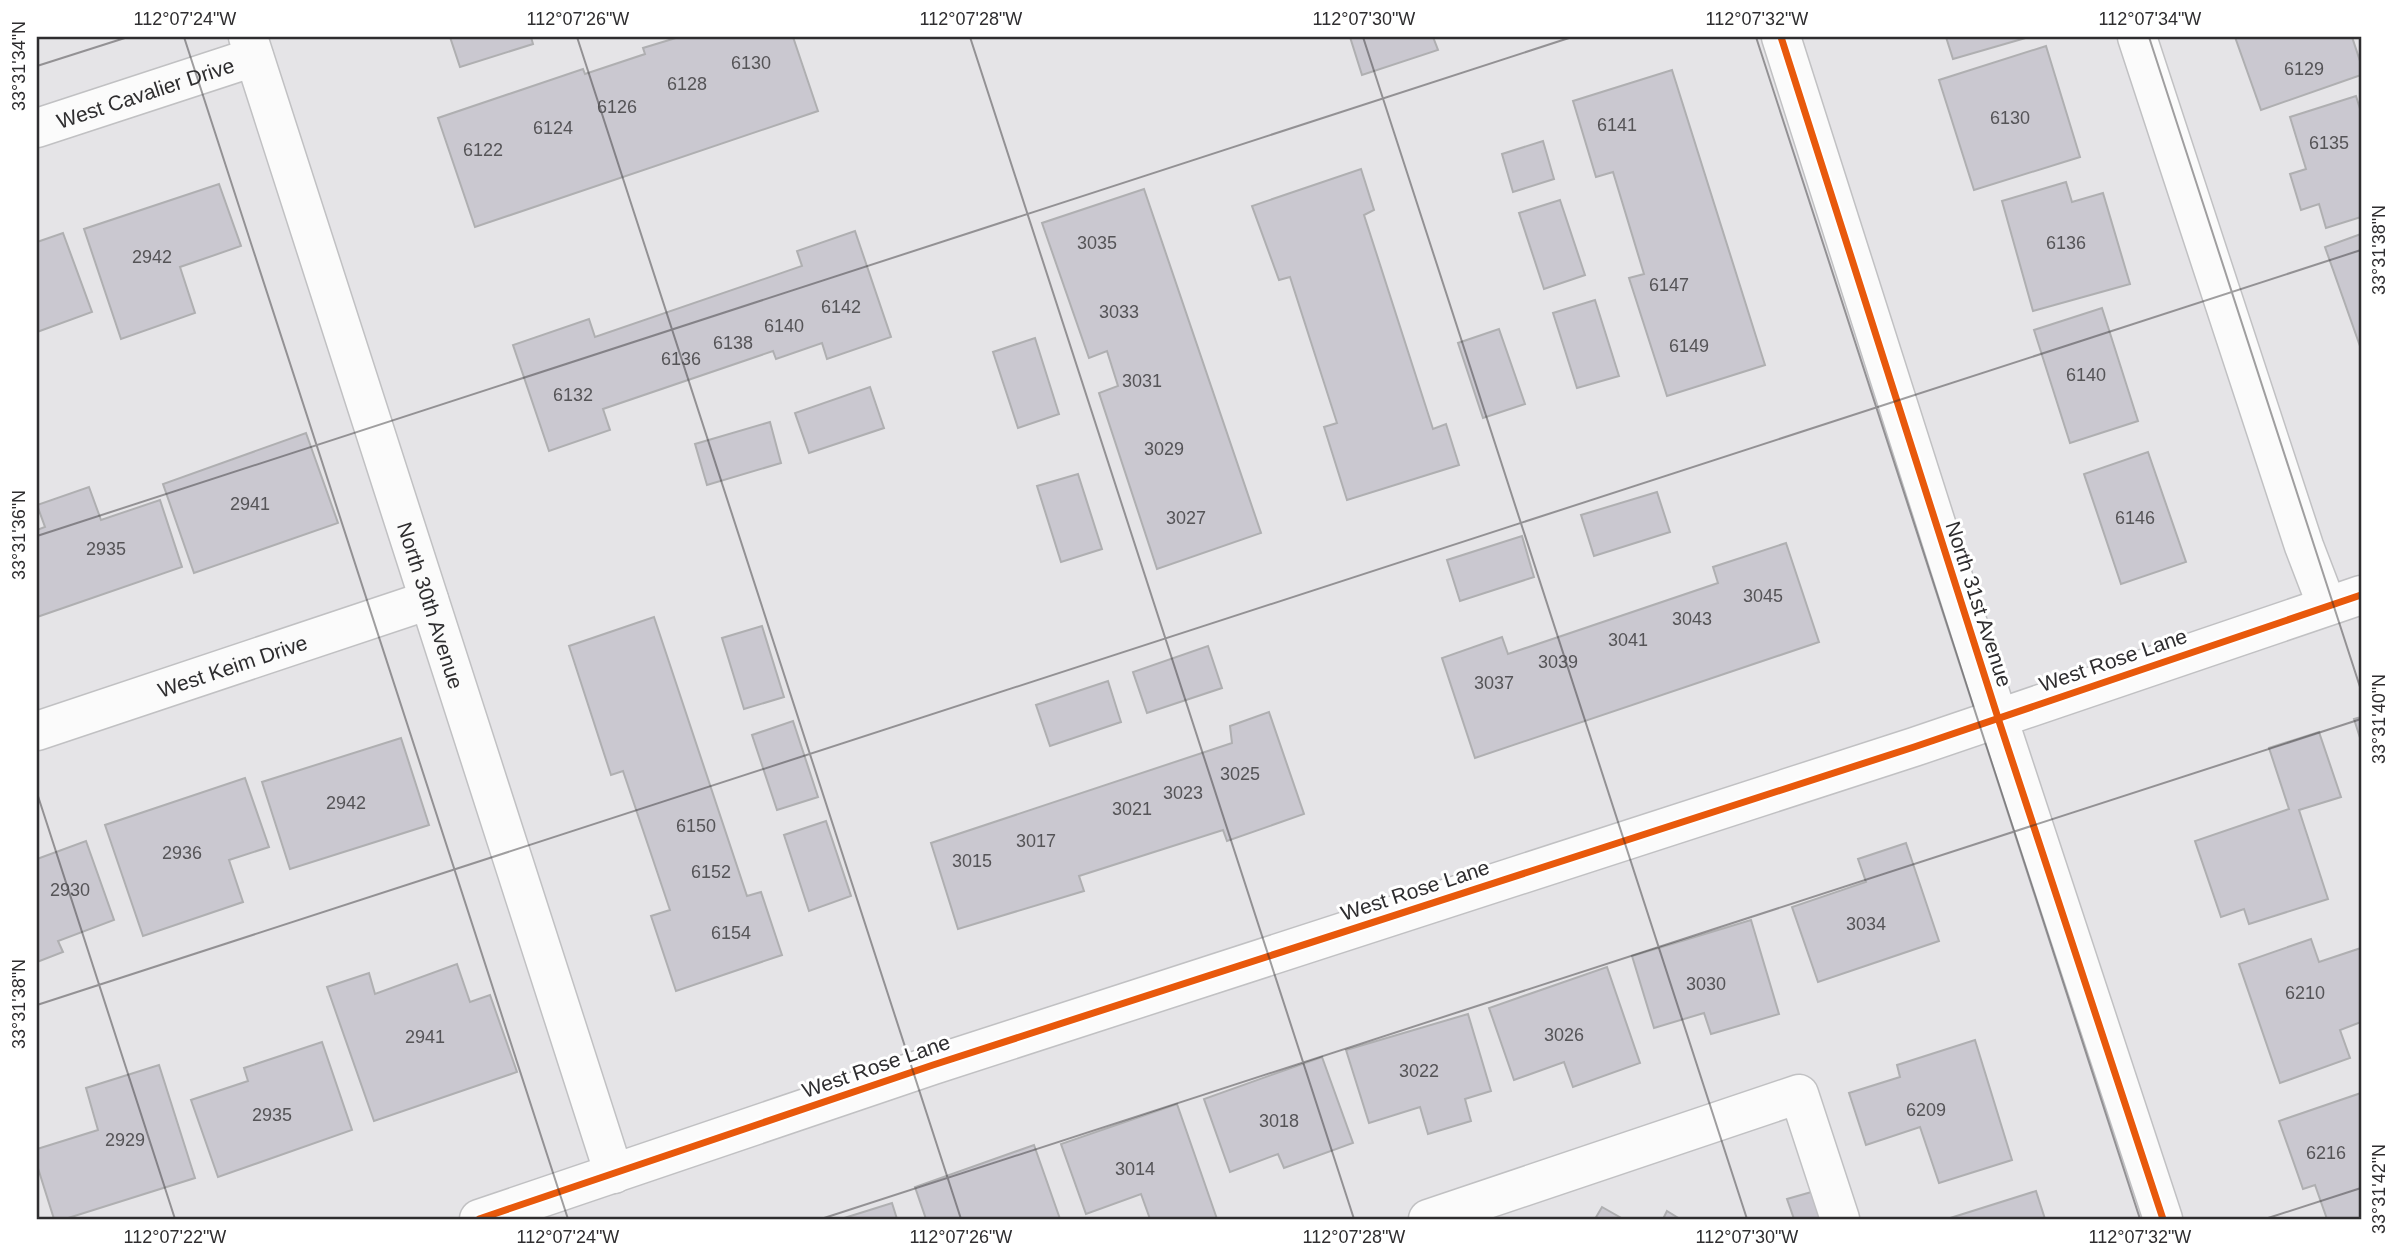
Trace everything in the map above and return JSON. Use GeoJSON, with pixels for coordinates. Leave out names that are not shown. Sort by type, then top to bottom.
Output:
{"type":"FeatureCollection","features":[{"type":"Feature","properties":{"kind":"street","name":"North 31st Avenue"},"geometry":{"type":"LineString","coordinates":[[1781,37],[1997,718],[2163,1219]]}},
{"type":"Feature","properties":{"kind":"street"},"geometry":{"type":"LineString","coordinates":[[2137,37],[2304,546],[2344,600]]}},
{"type":"Feature","properties":{"kind":"street","name":"West Cavalier Drive"},"geometry":{"type":"LineString","coordinates":[[37,128],[251,47]]}},
{"type":"Feature","properties":{"kind":"street","name":"North 30th Avenue"},"geometry":{"type":"LineString","coordinates":[[251,47],[614,1174]]}},
{"type":"Feature","properties":{"kind":"street","name":"West Keim Drive"},"geometry":{"type":"LineString","coordinates":[[37,732],[429,600]]}},
{"type":"Feature","properties":{"kind":"street","name":"West Rose Lane"},"geometry":{"type":"LineString","coordinates":[[479,1219],[933,1065],[1997,718],[2344,600]]}},
{"type":"Feature","properties":{"kind":"street"},"geometry":{"type":"LineString","coordinates":[[1428,1219],[1799,1094],[1840,1219]]}},
{"type":"Feature","properties":{"kind":"building"},"geometry":{"type":"Polygon","coordinates":[[[450,37],[531,37],[533,44],[460,67],[450,37]]]}},
{"type":"Feature","properties":{"kind":"building"},"geometry":{"type":"Polygon","coordinates":[[[679,37],[793,37],[818,111],[475,227],[438,118],[583,69],[585,74],[645,54],[643,48],[679,37]]]}},
{"type":"Feature","properties":{"kind":"building"},"geometry":{"type":"Polygon","coordinates":[[[1350,37],[1433,37],[1438,50],[1362,75],[1350,37]]]}},
{"type":"Feature","properties":{"kind":"building"},"geometry":{"type":"Polygon","coordinates":[[[1946,37],[2029,37],[1953,59],[1946,37]]]}},
{"type":"Feature","properties":{"kind":"building"},"geometry":{"type":"Polygon","coordinates":[[[2235,37],[2352,37],[2361,64],[2361,75],[2261,110],[2235,37]]]}},
{"type":"Feature","properties":{"kind":"building"},"geometry":{"type":"Polygon","coordinates":[[[2046,46],[2080,157],[1974,190],[1939,80],[2046,46]]]}},
{"type":"Feature","properties":{"kind":"building"},"geometry":{"type":"Polygon","coordinates":[[[1672,70],[1765,365],[1667,396],[1629,278],[1644,274],[1613,172],[1596,177],[1573,101],[1672,70]]]}},
{"type":"Feature","properties":{"kind":"building"},"geometry":{"type":"Polygon","coordinates":[[[2356,96],[2361,112],[2361,217],[2326,228],[2319,204],[2301,210],[2290,174],[2306,169],[2290,117],[2356,96]]]}},
{"type":"Feature","properties":{"kind":"building"},"geometry":{"type":"Polygon","coordinates":[[[1543,141],[1554,179],[1513,192],[1502,154],[1543,141]]]}},
{"type":"Feature","properties":{"kind":"building"},"geometry":{"type":"Polygon","coordinates":[[[1361,169],[1374,210],[1364,215],[1433,429],[1446,424],[1459,465],[1347,500],[1324,427],[1337,423],[1290,277],[1279,280],[1252,206],[1361,169]]]}},
{"type":"Feature","properties":{"kind":"building"},"geometry":{"type":"Polygon","coordinates":[[[2066,182],[2072,202],[2103,193],[2130,284],[2033,311],[2002,201],[2066,182]]]}},
{"type":"Feature","properties":{"kind":"building"},"geometry":{"type":"Polygon","coordinates":[[[219,184],[241,246],[180,267],[195,313],[121,339],[84,229],[219,184]]]}},
{"type":"Feature","properties":{"kind":"building"},"geometry":{"type":"Polygon","coordinates":[[[1144,189],[1261,533],[1157,569],[1099,393],[1118,386],[1107,351],[1089,358],[1042,223],[1144,189]]]}},
{"type":"Feature","properties":{"kind":"building"},"geometry":{"type":"Polygon","coordinates":[[[1560,200],[1585,275],[1544,289],[1519,213],[1560,200]]]}},
{"type":"Feature","properties":{"kind":"building"},"geometry":{"type":"Polygon","coordinates":[[[855,231],[891,337],[827,359],[822,343],[776,359],[773,351],[603,409],[610,430],[549,451],[513,345],[589,319],[595,337],[802,266],[797,251],[855,231]]]}},
{"type":"Feature","properties":{"kind":"building"},"geometry":{"type":"Polygon","coordinates":[[[63,233],[92,312],[37,332],[37,242],[63,233]]]}},
{"type":"Feature","properties":{"kind":"building"},"geometry":{"type":"Polygon","coordinates":[[[2361,234],[2361,349],[2325,247],[2361,234]]]}},
{"type":"Feature","properties":{"kind":"building"},"geometry":{"type":"Polygon","coordinates":[[[1595,300],[1619,376],[1577,388],[1553,313],[1595,300]]]}},
{"type":"Feature","properties":{"kind":"building"},"geometry":{"type":"Polygon","coordinates":[[[2102,308],[2138,421],[2070,443],[2034,330],[2102,308]]]}},
{"type":"Feature","properties":{"kind":"building"},"geometry":{"type":"Polygon","coordinates":[[[1499,329],[1525,404],[1483,418],[1458,343],[1499,329]]]}},
{"type":"Feature","properties":{"kind":"building"},"geometry":{"type":"Polygon","coordinates":[[[1035,338],[1059,414],[1018,428],[993,352],[1035,338]]]}},
{"type":"Feature","properties":{"kind":"building"},"geometry":{"type":"Polygon","coordinates":[[[870,387],[884,428],[809,453],[795,413],[870,387]]]}},
{"type":"Feature","properties":{"kind":"building"},"geometry":{"type":"Polygon","coordinates":[[[770,422],[781,463],[707,485],[695,444],[770,422]]]}},
{"type":"Feature","properties":{"kind":"building"},"geometry":{"type":"Polygon","coordinates":[[[306,433],[338,523],[194,573],[163,484],[306,433]]]}},
{"type":"Feature","properties":{"kind":"building"},"geometry":{"type":"Polygon","coordinates":[[[2148,452],[2186,562],[2121,584],[2084,474],[2148,452]]]}},
{"type":"Feature","properties":{"kind":"building"},"geometry":{"type":"Polygon","coordinates":[[[1078,474],[1102,549],[1061,562],[1037,486],[1078,474]]]}},
{"type":"Feature","properties":{"kind":"building"},"geometry":{"type":"Polygon","coordinates":[[[89,487],[101,520],[160,500],[182,567],[37,617],[37,530],[45,527],[37,505],[89,487]]]}},
{"type":"Feature","properties":{"kind":"building"},"geometry":{"type":"Polygon","coordinates":[[[1657,492],[1670,532],[1594,556],[1581,515],[1657,492]]]}},
{"type":"Feature","properties":{"kind":"building"},"geometry":{"type":"Polygon","coordinates":[[[1522,536],[1534,577],[1460,601],[1447,560],[1522,536]]]}},
{"type":"Feature","properties":{"kind":"building"},"geometry":{"type":"Polygon","coordinates":[[[1786,543],[1819,642],[1475,758],[1442,658],[1502,637],[1508,654],[1718,583],[1713,567],[1786,543]]]}},
{"type":"Feature","properties":{"kind":"building"},"geometry":{"type":"Polygon","coordinates":[[[654,617],[747,896],[761,892],[782,955],[676,991],[651,916],[670,910],[623,771],[611,775],[569,646],[654,617]]]}},
{"type":"Feature","properties":{"kind":"building"},"geometry":{"type":"Polygon","coordinates":[[[762,626],[784,697],[744,709],[722,638],[762,626]]]}},
{"type":"Feature","properties":{"kind":"building"},"geometry":{"type":"Polygon","coordinates":[[[1208,646],[1222,688],[1147,713],[1133,672],[1208,646]]]}},
{"type":"Feature","properties":{"kind":"building"},"geometry":{"type":"Polygon","coordinates":[[[1108,681],[1121,722],[1050,746],[1036,705],[1108,681]]]}},
{"type":"Feature","properties":{"kind":"building"},"geometry":{"type":"Polygon","coordinates":[[[1269,712],[1304,814],[1227,841],[1223,830],[1079,876],[1084,891],[958,929],[931,843],[1232,743],[1230,726],[1269,712]]]}},
{"type":"Feature","properties":{"kind":"building"},"geometry":{"type":"Polygon","coordinates":[[[2361,717],[2361,741],[2354,719],[2361,717]]]}},
{"type":"Feature","properties":{"kind":"building"},"geometry":{"type":"Polygon","coordinates":[[[793,721],[818,797],[777,810],[752,735],[793,721]]]}},
{"type":"Feature","properties":{"kind":"building"},"geometry":{"type":"Polygon","coordinates":[[[2319,732],[2341,797],[2299,810],[2328,899],[2249,924],[2244,909],[2221,917],[2195,841],[2289,809],[2269,748],[2319,732]]]}},
{"type":"Feature","properties":{"kind":"building"},"geometry":{"type":"Polygon","coordinates":[[[401,738],[429,825],[290,869],[262,782],[401,738]]]}},
{"type":"Feature","properties":{"kind":"building"},"geometry":{"type":"Polygon","coordinates":[[[245,778],[269,847],[229,860],[243,902],[143,936],[105,825],[245,778]]]}},
{"type":"Feature","properties":{"kind":"building"},"geometry":{"type":"Polygon","coordinates":[[[826,821],[851,896],[809,911],[784,835],[826,821]]]}},
{"type":"Feature","properties":{"kind":"building"},"geometry":{"type":"Polygon","coordinates":[[[86,841],[114,920],[58,941],[63,952],[37,962],[37,859],[86,841]]]}},
{"type":"Feature","properties":{"kind":"building"},"geometry":{"type":"Polygon","coordinates":[[[1906,843],[1939,941],[1818,982],[1792,907],[1866,882],[1858,859],[1906,843]]]}},
{"type":"Feature","properties":{"kind":"building"},"geometry":{"type":"Polygon","coordinates":[[[1751,920],[1779,1014],[1711,1034],[1704,1013],[1654,1028],[1632,956],[1751,920]]]}},
{"type":"Feature","properties":{"kind":"building"},"geometry":{"type":"Polygon","coordinates":[[[2311,939],[2319,962],[2361,948],[2361,1022],[2340,1030],[2350,1058],[2280,1083],[2239,964],[2311,939]]]}},
{"type":"Feature","properties":{"kind":"building"},"geometry":{"type":"Polygon","coordinates":[[[457,964],[470,1002],[490,995],[517,1072],[374,1121],[327,987],[369,973],[375,994],[457,964]]]}},
{"type":"Feature","properties":{"kind":"building"},"geometry":{"type":"Polygon","coordinates":[[[1607,967],[1640,1063],[1573,1087],[1564,1062],[1514,1080],[1489,1008],[1607,967]]]}},
{"type":"Feature","properties":{"kind":"building"},"geometry":{"type":"Polygon","coordinates":[[[1468,1014],[1491,1091],[1465,1099],[1471,1121],[1428,1134],[1420,1107],[1369,1123],[1346,1050],[1468,1014]]]}},
{"type":"Feature","properties":{"kind":"building"},"geometry":{"type":"Polygon","coordinates":[[[1975,1040],[2012,1160],[1939,1183],[1920,1127],[1866,1145],[1849,1093],[1900,1077],[1897,1065],[1975,1040]]]}},
{"type":"Feature","properties":{"kind":"building"},"geometry":{"type":"Polygon","coordinates":[[[322,1042],[352,1130],[218,1177],[191,1100],[248,1081],[244,1068],[322,1042]]]}},
{"type":"Feature","properties":{"kind":"building"},"geometry":{"type":"Polygon","coordinates":[[[1322,1057],[1353,1143],[1284,1168],[1278,1154],[1230,1172],[1204,1099],[1322,1057]]]}},
{"type":"Feature","properties":{"kind":"building"},"geometry":{"type":"Polygon","coordinates":[[[159,1065],[195,1178],[65,1219],[54,1219],[37,1165],[37,1149],[98,1130],[86,1088],[159,1065]]]}},
{"type":"Feature","properties":{"kind":"building"},"geometry":{"type":"Polygon","coordinates":[[[2361,1093],[2361,1219],[2327,1219],[2315,1185],[2303,1189],[2279,1121],[2361,1093]]]}},
{"type":"Feature","properties":{"kind":"building"},"geometry":{"type":"Polygon","coordinates":[[[1177,1104],[1217,1219],[1150,1219],[1141,1194],[1086,1214],[1061,1144],[1177,1104]]]}},
{"type":"Feature","properties":{"kind":"building"},"geometry":{"type":"Polygon","coordinates":[[[1034,1145],[1060,1219],[926,1219],[915,1187],[1034,1145]]]}},
{"type":"Feature","properties":{"kind":"building"},"geometry":{"type":"Polygon","coordinates":[[[1815,1191],[1824,1219],[1794,1219],[1787,1199],[1815,1191]]]}},
{"type":"Feature","properties":{"kind":"building"},"geometry":{"type":"Polygon","coordinates":[[[2036,1191],[2045,1219],[1947,1219],[2036,1191]]]}},
{"type":"Feature","properties":{"kind":"building"},"geometry":{"type":"Polygon","coordinates":[[[892,1203],[897,1219],[841,1219],[892,1203]]]}},
{"type":"Feature","properties":{"kind":"building"},"geometry":{"type":"Polygon","coordinates":[[[1602,1207],[1623,1219],[1595,1219],[1602,1207]]]}},
{"type":"Feature","properties":{"kind":"building"},"geometry":{"type":"Polygon","coordinates":[[[1667,1211],[1680,1219],[1663,1219],[1667,1211]]]}},
{"type":"Feature","properties":{"kind":"cycle path"},"geometry":{"type":"LineString","coordinates":[[1781,37],[1998,718],[2163,1219]]}},
{"type":"Feature","properties":{"kind":"cycle path"},"geometry":{"type":"LineString","coordinates":[[479,1219],[933,1065],[1914,747],[2361,595]]}}]}
